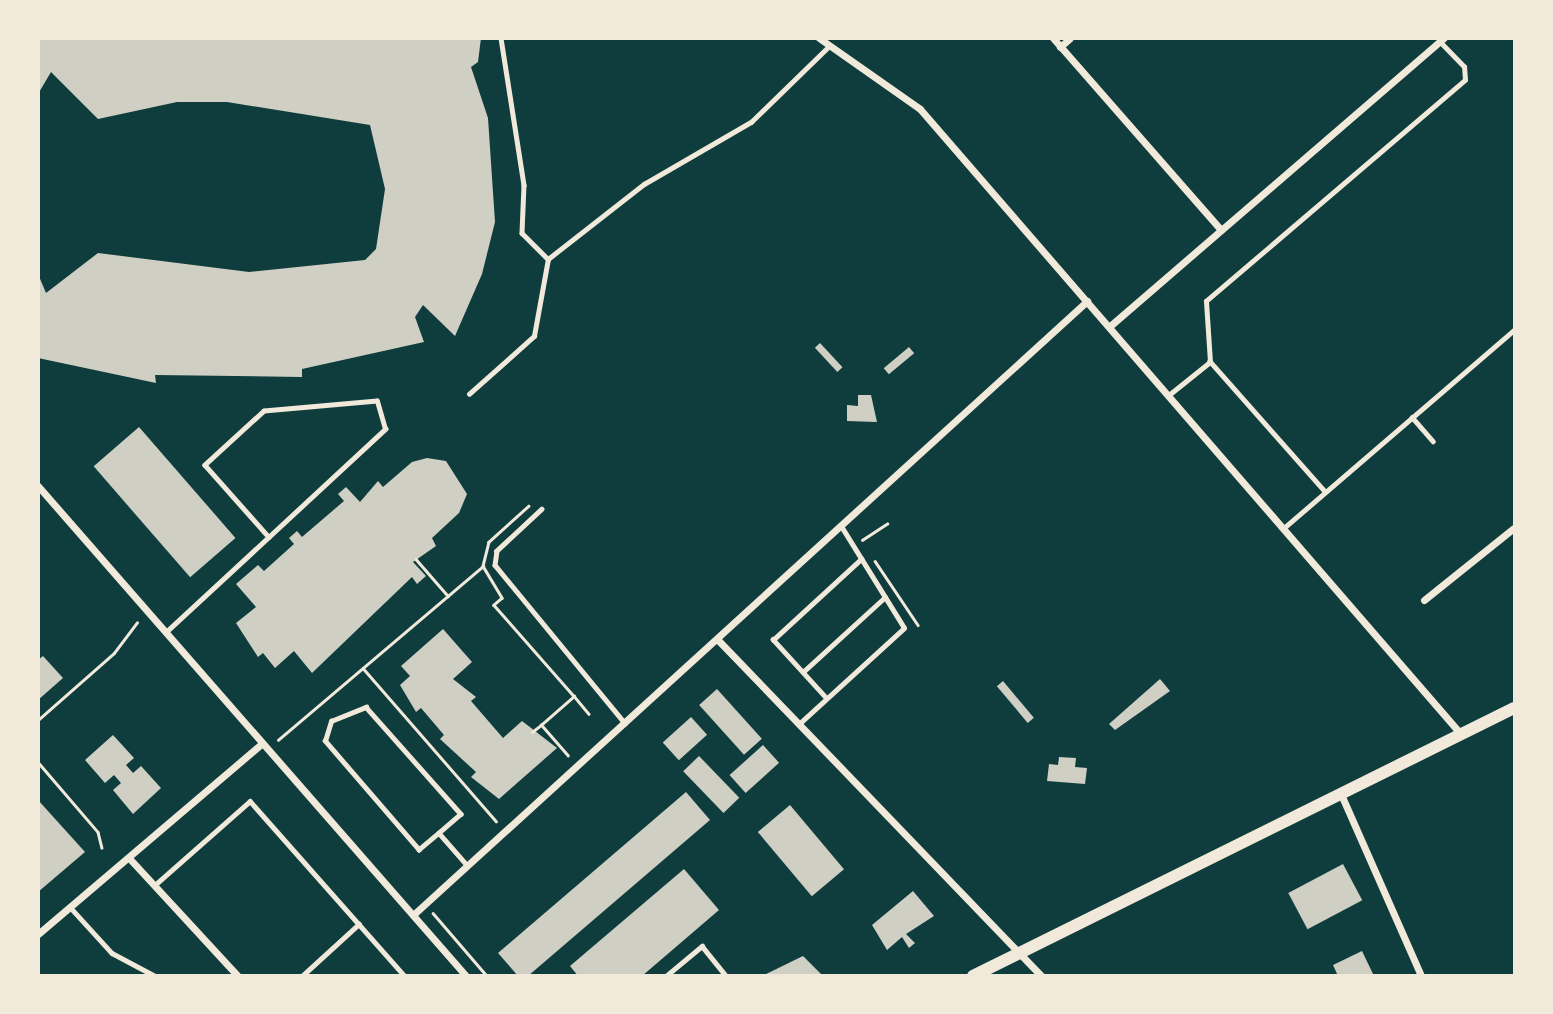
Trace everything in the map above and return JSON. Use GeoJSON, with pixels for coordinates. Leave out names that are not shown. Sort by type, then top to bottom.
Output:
{"type":"FeatureCollection","features":[{"type":"Feature","properties":{"kind":"main road"},"geometry":{"type":"LineString","coordinates":[[973,975],[1340,791],[1514,708]]}},
{"type":"Feature","properties":{"kind":"street"},"geometry":{"type":"LineString","coordinates":[[819,38],[828,47],[920,110],[1170,394],[1460,733]]}},
{"type":"Feature","properties":{"kind":"street"},"geometry":{"type":"LineString","coordinates":[[1053,38],[1221,230]]}},
{"type":"Feature","properties":{"kind":"street"},"geometry":{"type":"LineString","coordinates":[[1060,47],[1070,38]]}},
{"type":"Feature","properties":{"kind":"street"},"geometry":{"type":"LineString","coordinates":[[1110,326],[1442,40]]}},
{"type":"Feature","properties":{"kind":"street"},"geometry":{"type":"LineString","coordinates":[[413,915],[718,640],[1087,301]]}},
{"type":"Feature","properties":{"kind":"street"},"geometry":{"type":"LineString","coordinates":[[38,486],[261,744],[466,975]]}},
{"type":"Feature","properties":{"kind":"street"},"geometry":{"type":"LineString","coordinates":[[1424,600],[1514,528]]}},
{"type":"Feature","properties":{"kind":"street"},"geometry":{"type":"LineString","coordinates":[[718,640],[1022,952],[1041,975]]}},
{"type":"Feature","properties":{"kind":"street"},"geometry":{"type":"LineString","coordinates":[[38,934],[261,744]]}},
{"type":"Feature","properties":{"kind":"street"},"geometry":{"type":"LineString","coordinates":[[1340,791],[1421,975]]}},
{"type":"Feature","properties":{"kind":"street"},"geometry":{"type":"LineString","coordinates":[[128,858],[156,884],[237,975]]}},
{"type":"Feature","properties":{"kind":"lane"},"geometry":{"type":"LineString","coordinates":[[501,38],[523,173],[522,233],[548,258]]}},
{"type":"Feature","properties":{"kind":"lane"},"geometry":{"type":"LineString","coordinates":[[1325,492],[1210,362],[1206,301],[1465,80],[1464,67],[1442,40]]}},
{"type":"Feature","properties":{"kind":"lane"},"geometry":{"type":"LineString","coordinates":[[469,394],[534,336],[548,258],[643,184],[751,122],[828,47]]}},
{"type":"Feature","properties":{"kind":"lane"},"geometry":{"type":"LineString","coordinates":[[1285,527],[1514,330]]}},
{"type":"Feature","properties":{"kind":"lane"},"geometry":{"type":"LineString","coordinates":[[1170,394],[1210,362]]}},
{"type":"Feature","properties":{"kind":"lane"},"geometry":{"type":"LineString","coordinates":[[166,633],[385,429],[377,401],[264,411],[205,465],[269,537]]}},
{"type":"Feature","properties":{"kind":"lane"},"geometry":{"type":"LineString","coordinates":[[1412,417],[1433,442]]}},
{"type":"Feature","properties":{"kind":"lane"},"geometry":{"type":"LineString","coordinates":[[542,509],[497,551],[495,565],[626,723]]}},
{"type":"Feature","properties":{"kind":"lane"},"geometry":{"type":"LineString","coordinates":[[798,724],[904,628],[842,527]]}},
{"type":"Feature","properties":{"kind":"lane"},"geometry":{"type":"LineString","coordinates":[[827,698],[773,640],[861,559]]}},
{"type":"Feature","properties":{"kind":"lane"},"geometry":{"type":"LineString","coordinates":[[803,672],[885,597]]}},
{"type":"Feature","properties":{"kind":"lane"},"geometry":{"type":"LineString","coordinates":[[366,707],[461,814],[439,833],[419,850],[325,741],[331,721],[344,710],[366,707]]}},
{"type":"Feature","properties":{"kind":"lane"},"geometry":{"type":"LineString","coordinates":[[156,884],[250,802],[405,975]]}},
{"type":"Feature","properties":{"kind":"lane"},"geometry":{"type":"LineString","coordinates":[[439,833],[468,865]]}},
{"type":"Feature","properties":{"kind":"lane"},"geometry":{"type":"LineString","coordinates":[[69,906],[112,953],[155,975]]}},
{"type":"Feature","properties":{"kind":"lane"},"geometry":{"type":"LineString","coordinates":[[302,975],[359,924]]}},
{"type":"Feature","properties":{"kind":"lane"},"geometry":{"type":"LineString","coordinates":[[666,975],[702,946],[726,975]]}},
{"type":"Feature","properties":{"kind":"path"},"geometry":{"type":"LineString","coordinates":[[887,524],[862,540],[918,625]]}},
{"type":"Feature","properties":{"kind":"path"},"geometry":{"type":"LineString","coordinates":[[416,559],[448,596]]}},
{"type":"Feature","properties":{"kind":"path"},"geometry":{"type":"LineString","coordinates":[[278,740],[483,566]]}},
{"type":"Feature","properties":{"kind":"path"},"geometry":{"type":"LineString","coordinates":[[38,720],[114,653],[137,623]]}},
{"type":"Feature","properties":{"kind":"path"},"geometry":{"type":"LineString","coordinates":[[363,668],[496,821]]}},
{"type":"Feature","properties":{"kind":"path"},"geometry":{"type":"LineString","coordinates":[[532,732],[574,696],[589,714]]}},
{"type":"Feature","properties":{"kind":"path"},"geometry":{"type":"LineString","coordinates":[[541,725],[568,756]]}},
{"type":"Feature","properties":{"kind":"path"},"geometry":{"type":"LineString","coordinates":[[38,762],[98,832],[102,848]]}},
{"type":"Feature","properties":{"kind":"path"},"geometry":{"type":"LineString","coordinates":[[426,904],[487,975]]}},
{"type":"Feature","properties":{"kind":"building"},"geometry":{"type":"Polygon","coordinates":[[[38,38],[481,38],[478,62],[471,67],[488,118],[495,222],[482,274],[455,336],[423,305],[415,317],[424,342],[302,369],[302,377],[155,375],[156,383],[38,358],[38,274],[46,293],[98,253],[249,272],[365,260],[376,249],[385,189],[370,125],[227,102],[177,102],[98,119],[51,72],[38,94],[38,38]]]}},
{"type":"Feature","properties":{"kind":"building"},"geometry":{"type":"Polygon","coordinates":[[[820,343],[843,367],[837,372],[815,348],[820,343]]]}},
{"type":"Feature","properties":{"kind":"building"},"geometry":{"type":"Polygon","coordinates":[[[909,347],[914,353],[889,374],[884,368],[909,347]]]}},
{"type":"Feature","properties":{"kind":"building"},"geometry":{"type":"Polygon","coordinates":[[[858,395],[871,395],[877,422],[847,421],[847,405],[858,406],[858,395]]]}},
{"type":"Feature","properties":{"kind":"building"},"geometry":{"type":"Polygon","coordinates":[[[139,427],[235,538],[190,577],[94,466],[139,427]]]}},
{"type":"Feature","properties":{"kind":"building"},"geometry":{"type":"Polygon","coordinates":[[[427,458],[446,461],[467,494],[459,513],[432,538],[436,546],[413,562],[426,576],[417,584],[412,577],[312,673],[294,651],[275,668],[263,653],[258,657],[236,623],[256,607],[236,584],[258,565],[264,571],[294,544],[289,538],[297,531],[302,537],[344,501],[338,494],[346,487],[360,502],[378,481],[383,487],[412,462],[427,458]]]}},
{"type":"Feature","properties":{"kind":"building"},"geometry":{"type":"Polygon","coordinates":[[[443,629],[472,662],[453,679],[476,697],[471,701],[503,738],[522,721],[557,748],[499,799],[471,777],[476,772],[440,739],[444,735],[421,708],[416,712],[400,685],[410,676],[401,666],[443,629]]]}},
{"type":"Feature","properties":{"kind":"building"},"geometry":{"type":"Polygon","coordinates":[[[43,656],[63,678],[38,700],[38,660],[43,656]]]}},
{"type":"Feature","properties":{"kind":"building"},"geometry":{"type":"Polygon","coordinates":[[[1160,679],[1170,691],[1115,730],[1109,724],[1160,679]]]}},
{"type":"Feature","properties":{"kind":"building"},"geometry":{"type":"Polygon","coordinates":[[[1003,681],[1034,718],[1028,723],[997,686],[1003,681]]]}},
{"type":"Feature","properties":{"kind":"building"},"geometry":{"type":"Polygon","coordinates":[[[717,689],[762,739],[744,755],[699,705],[717,689]]]}},
{"type":"Feature","properties":{"kind":"building"},"geometry":{"type":"Polygon","coordinates":[[[691,717],[707,735],[679,760],[663,742],[691,717]]]}},
{"type":"Feature","properties":{"kind":"building"},"geometry":{"type":"Polygon","coordinates":[[[113,735],[134,758],[126,765],[133,773],[141,766],[161,788],[133,814],[113,790],[121,783],[114,775],[105,783],[85,760],[113,735]]]}},
{"type":"Feature","properties":{"kind":"building"},"geometry":{"type":"Polygon","coordinates":[[[763,745],[779,763],[746,793],[730,775],[763,745]]]}},
{"type":"Feature","properties":{"kind":"building"},"geometry":{"type":"Polygon","coordinates":[[[699,756],[739,798],[723,813],[683,771],[699,756]]]}},
{"type":"Feature","properties":{"kind":"building"},"geometry":{"type":"Polygon","coordinates":[[[1059,757],[1076,758],[1075,767],[1087,768],[1085,784],[1047,781],[1049,764],[1058,765],[1059,757]]]}},
{"type":"Feature","properties":{"kind":"building"},"geometry":{"type":"Polygon","coordinates":[[[686,792],[710,820],[528,976],[518,976],[498,953],[686,792]]]}},
{"type":"Feature","properties":{"kind":"building"},"geometry":{"type":"Polygon","coordinates":[[[38,800],[85,852],[38,892],[38,800]]]}},
{"type":"Feature","properties":{"kind":"building"},"geometry":{"type":"Polygon","coordinates":[[[790,805],[844,869],[812,896],[758,832],[790,805]]]}},
{"type":"Feature","properties":{"kind":"building"},"geometry":{"type":"Polygon","coordinates":[[[1343,864],[1362,900],[1308,929],[1288,893],[1343,864]]]}},
{"type":"Feature","properties":{"kind":"building"},"geometry":{"type":"Polygon","coordinates":[[[684,869],[719,910],[642,976],[578,976],[570,966],[684,869]]]}},
{"type":"Feature","properties":{"kind":"building"},"geometry":{"type":"Polygon","coordinates":[[[913,891],[934,916],[906,934],[915,943],[909,948],[902,937],[887,950],[872,925],[913,891]]]}},
{"type":"Feature","properties":{"kind":"building"},"geometry":{"type":"Polygon","coordinates":[[[1362,951],[1374,976],[1338,976],[1333,965],[1362,951]]]}},
{"type":"Feature","properties":{"kind":"building"},"geometry":{"type":"Polygon","coordinates":[[[803,956],[823,976],[762,976],[803,956]]]}}]}
